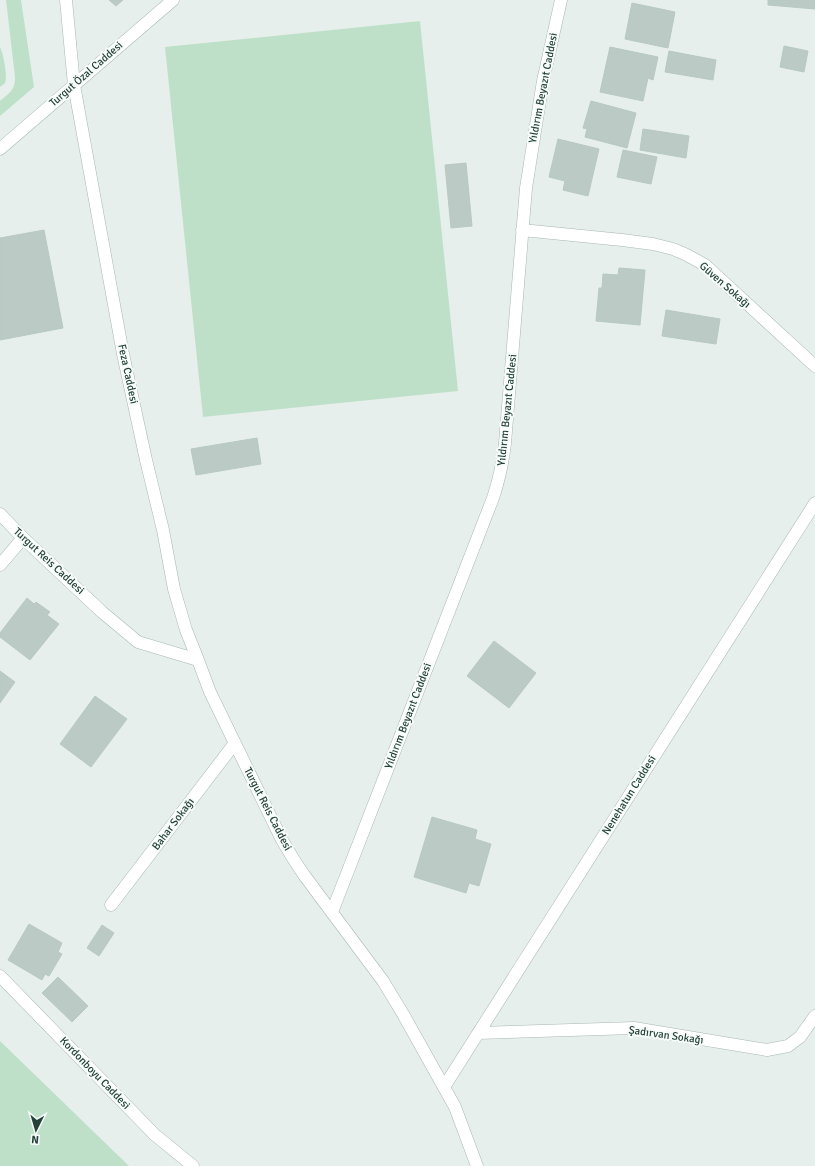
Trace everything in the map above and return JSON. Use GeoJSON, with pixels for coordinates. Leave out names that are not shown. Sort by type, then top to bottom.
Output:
{"type":"FeatureCollection","features":[{"type":"Feature","properties":{"kind":"street","name":"Feza Caddesi"},"geometry":{"type":"LineString","coordinates":[[66,0],[74,85],[122,346],[146,460],[163,530],[174,589],[186,630],[198,660]]}},
{"type":"Feature","properties":{"kind":"street","name":"Turgut Özal Caddesi"},"geometry":{"type":"LineString","coordinates":[[0,149],[173,0]]}},
{"type":"Feature","properties":{"kind":"street","name":"Yıldırım Beyazıt Caddesi"},"geometry":{"type":"LineString","coordinates":[[332,912],[498,482],[505,443],[526,188],[543,80],[561,0]]}},
{"type":"Feature","properties":{"kind":"street","name":"Güven Sokağı"},"geometry":{"type":"LineString","coordinates":[[522,230],[646,243],[687,255],[705,266],[815,366]]}},
{"type":"Feature","properties":{"kind":"street","name":"Nenehatun Caddesi"},"geometry":{"type":"LineString","coordinates":[[444,1087],[815,503]]}},
{"type":"Feature","properties":{"kind":"street","name":"Turgut Reis Caddesi"},"geometry":{"type":"LineString","coordinates":[[0,514],[23,538],[102,612],[138,642],[198,660],[210,692],[262,800],[290,853],[383,981],[434,1067],[455,1107],[477,1166]]}},
{"type":"Feature","properties":{"kind":"street"},"geometry":{"type":"LineString","coordinates":[[0,565],[23,538]]}},
{"type":"Feature","properties":{"kind":"street","name":"Bahar Sokağı"},"geometry":{"type":"LineString","coordinates":[[111,905],[235,743]]}},
{"type":"Feature","properties":{"kind":"street","name":"Kordonboyu Caddesi"},"geometry":{"type":"LineString","coordinates":[[0,976],[155,1135],[193,1166]]}},
{"type":"Feature","properties":{"kind":"street","name":"Şadırvan Sokağı"},"geometry":{"type":"LineString","coordinates":[[478,1033],[634,1028],[767,1050],[788,1046],[800,1037],[815,1016]]}},
{"type":"Feature","properties":{"kind":"green space"},"geometry":{"type":"Polygon","coordinates":[[[6,0],[21,0],[34,87],[0,116],[0,101],[13,89],[15,82],[6,0]]]}},
{"type":"Feature","properties":{"kind":"green space"},"geometry":{"type":"Polygon","coordinates":[[[420,21],[458,391],[203,417],[165,47],[420,21]]]}},
{"type":"Feature","properties":{"kind":"green space"},"geometry":{"type":"Polygon","coordinates":[[[0,47],[6,70],[6,80],[0,87],[0,47]]]}},
{"type":"Feature","properties":{"kind":"green space"},"geometry":{"type":"Polygon","coordinates":[[[0,1041],[129,1166],[0,1166],[0,1041]]]}},
{"type":"Feature","properties":{"kind":"building"},"geometry":{"type":"Polygon","coordinates":[[[109,0],[123,0],[116,6],[109,0]]]}},
{"type":"Feature","properties":{"kind":"building"},"geometry":{"type":"Polygon","coordinates":[[[768,0],[815,0],[815,9],[768,5],[768,0]]]}},
{"type":"Feature","properties":{"kind":"building"},"geometry":{"type":"Polygon","coordinates":[[[632,3],[675,12],[668,48],[625,39],[632,3]]]}},
{"type":"Feature","properties":{"kind":"building"},"geometry":{"type":"Polygon","coordinates":[[[784,46],[808,51],[804,72],[780,67],[784,46]]]}},
{"type":"Feature","properties":{"kind":"building"},"geometry":{"type":"Polygon","coordinates":[[[610,47],[658,57],[653,80],[648,78],[643,101],[600,92],[610,47]]]}},
{"type":"Feature","properties":{"kind":"building"},"geometry":{"type":"Polygon","coordinates":[[[669,51],[716,60],[713,80],[665,72],[669,51]]]}},
{"type":"Feature","properties":{"kind":"building"},"geometry":{"type":"Polygon","coordinates":[[[591,101],[636,113],[627,148],[585,137],[587,129],[583,128],[591,101]]]}},
{"type":"Feature","properties":{"kind":"building"},"geometry":{"type":"Polygon","coordinates":[[[643,129],[689,136],[686,158],[640,150],[643,129]]]}},
{"type":"Feature","properties":{"kind":"building"},"geometry":{"type":"Polygon","coordinates":[[[558,139],[599,149],[588,196],[563,190],[565,181],[549,177],[558,139]]]}},
{"type":"Feature","properties":{"kind":"building"},"geometry":{"type":"Polygon","coordinates":[[[623,150],[657,157],[651,184],[617,177],[623,150]]]}},
{"type":"Feature","properties":{"kind":"building"},"geometry":{"type":"Polygon","coordinates":[[[466,163],[472,226],[451,228],[445,165],[466,163]]]}},
{"type":"Feature","properties":{"kind":"building"},"geometry":{"type":"Polygon","coordinates":[[[44,230],[63,328],[0,340],[0,238],[44,230]]]}},
{"type":"Feature","properties":{"kind":"building"},"geometry":{"type":"Polygon","coordinates":[[[619,268],[645,270],[640,325],[596,321],[599,288],[602,288],[603,274],[618,275],[619,268]]]}},
{"type":"Feature","properties":{"kind":"building"},"geometry":{"type":"Polygon","coordinates":[[[666,310],[720,319],[716,344],[662,336],[666,310]]]}},
{"type":"Feature","properties":{"kind":"building"},"geometry":{"type":"Polygon","coordinates":[[[257,438],[261,464],[196,475],[191,449],[257,438]]]}},
{"type":"Feature","properties":{"kind":"building"},"geometry":{"type":"Polygon","coordinates":[[[27,598],[34,604],[36,602],[50,612],[47,615],[59,624],[30,660],[0,637],[0,633],[27,598]]]}},
{"type":"Feature","properties":{"kind":"building"},"geometry":{"type":"Polygon","coordinates":[[[494,641],[536,673],[509,708],[467,676],[494,641]]]}},
{"type":"Feature","properties":{"kind":"building"},"geometry":{"type":"Polygon","coordinates":[[[0,671],[15,682],[0,703],[0,671]]]}},
{"type":"Feature","properties":{"kind":"building"},"geometry":{"type":"Polygon","coordinates":[[[95,696],[127,719],[91,767],[60,744],[95,696]]]}},
{"type":"Feature","properties":{"kind":"building"},"geometry":{"type":"Polygon","coordinates":[[[432,817],[477,830],[475,839],[491,844],[479,886],[469,883],[466,893],[414,877],[432,817]]]}},
{"type":"Feature","properties":{"kind":"building"},"geometry":{"type":"Polygon","coordinates":[[[29,924],[62,943],[58,952],[62,954],[49,976],[45,974],[42,980],[8,960],[29,924]]]}},
{"type":"Feature","properties":{"kind":"building"},"geometry":{"type":"Polygon","coordinates":[[[102,925],[114,933],[99,956],[87,948],[102,925]]]}},
{"type":"Feature","properties":{"kind":"building"},"geometry":{"type":"Polygon","coordinates":[[[58,977],[88,1006],[72,1022],[42,993],[58,977]]]}}]}
